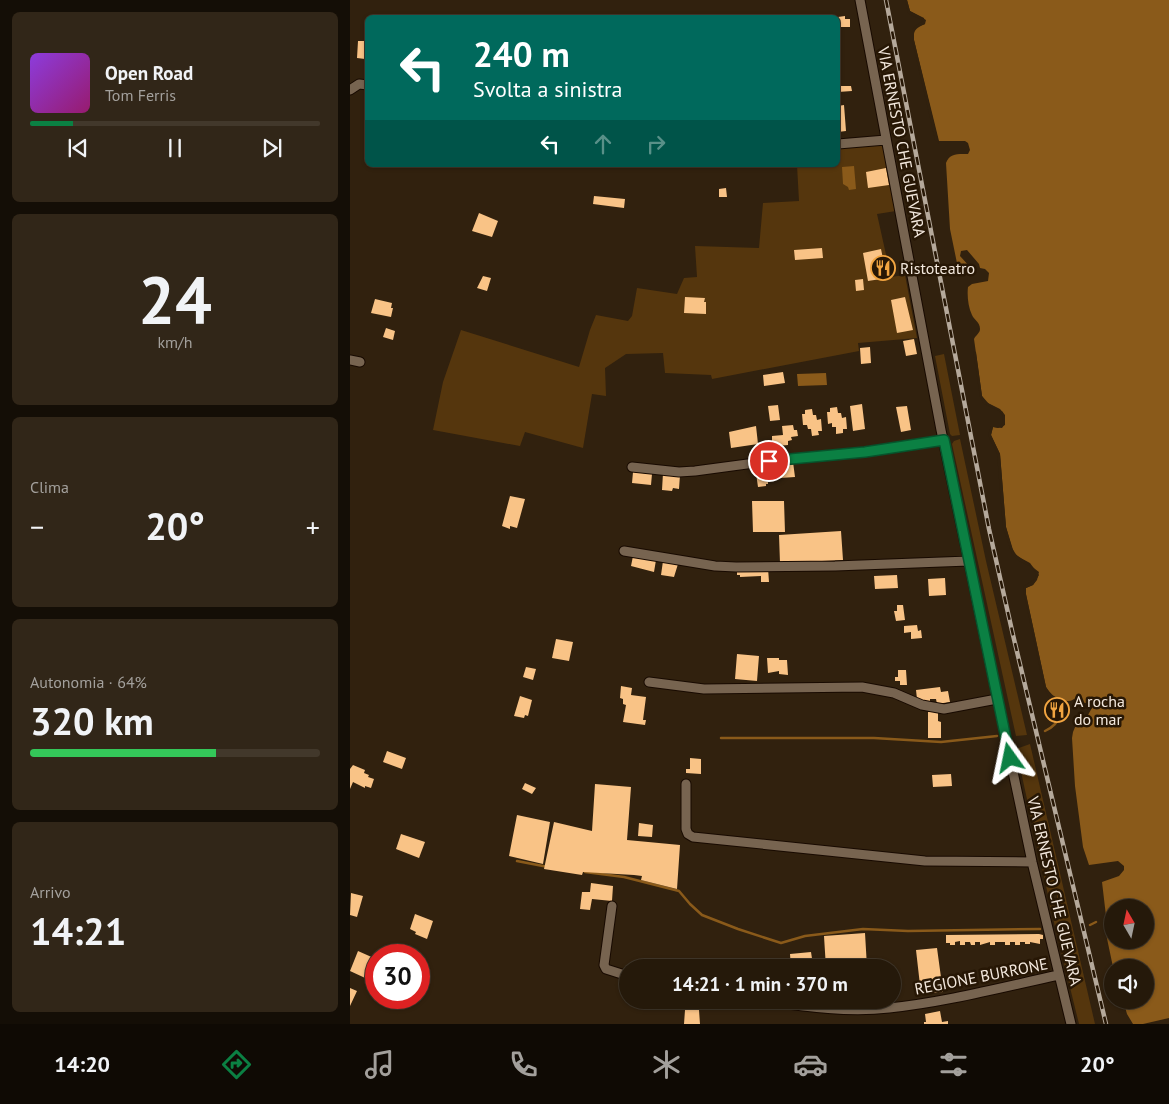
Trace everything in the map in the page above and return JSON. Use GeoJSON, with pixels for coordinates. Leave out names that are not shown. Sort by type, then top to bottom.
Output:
{"type":"FeatureCollection","features":[{"type":"Feature","properties":{"kind":"street","name":"VIA ERNESTO CHE GUEVARA"},"geometry":{"type":"LineString","coordinates":[[860,0],[944,440],[997,699],[1032,862],[1070,1024]]}},
{"type":"Feature","properties":{"kind":"street"},"geometry":{"type":"LineString","coordinates":[[350,90],[359,84],[365,85]]}},
{"type":"Feature","properties":{"kind":"street"},"geometry":{"type":"LineString","coordinates":[[840,144],[886,140]]}},
{"type":"Feature","properties":{"kind":"street"},"geometry":{"type":"LineString","coordinates":[[350,360],[360,362]]}},
{"type":"Feature","properties":{"kind":"street"},"geometry":{"type":"LineString","coordinates":[[632,468],[679,472],[695,471],[769,461],[865,452],[944,440]]}},
{"type":"Feature","properties":{"kind":"street"},"geometry":{"type":"LineString","coordinates":[[624,551],[714,566],[835,566],[969,561]]}},
{"type":"Feature","properties":{"kind":"street"},"geometry":{"type":"LineString","coordinates":[[649,682],[704,688],[862,687],[894,693],[922,705],[944,709],[997,699]]}},
{"type":"Feature","properties":{"kind":"street"},"geometry":{"type":"LineString","coordinates":[[686,784],[686,829],[688,834],[693,837],[925,861],[1032,862]]}},
{"type":"Feature","properties":{"kind":"street"},"geometry":{"type":"LineString","coordinates":[[612,906],[604,965],[610,972],[619,974]]}},
{"type":"Feature","properties":{"kind":"street","name":"REGIONE BURRONE"},"geometry":{"type":"LineString","coordinates":[[901,1006],[1059,975]]}},
{"type":"Feature","properties":{"kind":"shaded area"},"geometry":{"type":"Polygon","coordinates":[[[907,0],[1169,0],[1169,1018],[1143,1024],[1133,1024],[1126,1009],[1154,1009],[1154,959],[1111,959],[1109,949],[1154,949],[1154,899],[1104,899],[1102,882],[1119,876],[1124,870],[1124,866],[1118,861],[1089,865],[1083,847],[1075,786],[1072,738],[1078,720],[1088,715],[1093,706],[1092,703],[1074,699],[1065,701],[1059,699],[1046,687],[1025,590],[1033,585],[1039,575],[1030,563],[1017,556],[1012,548],[1006,527],[1000,454],[991,435],[993,427],[998,428],[1005,425],[1003,412],[989,404],[982,396],[974,339],[980,327],[972,315],[968,301],[968,287],[972,284],[988,281],[989,273],[985,269],[980,268],[979,264],[967,250],[961,251],[960,256],[970,267],[971,271],[965,273],[958,268],[950,229],[946,163],[950,157],[957,154],[968,154],[970,150],[968,143],[965,141],[939,141],[914,40],[916,30],[925,24],[924,18],[910,11],[907,0]]]}},
{"type":"Feature","properties":{"kind":"shaded area"},"geometry":{"type":"Polygon","coordinates":[[[884,144],[896,211],[877,214],[891,277],[905,275],[917,338],[858,343],[859,351],[712,379],[711,375],[665,373],[663,353],[626,354],[605,368],[606,396],[592,394],[583,448],[525,432],[520,446],[433,430],[443,382],[461,330],[579,367],[596,315],[628,321],[632,316],[637,288],[677,294],[684,278],[697,277],[695,246],[759,248],[763,203],[799,201],[797,167],[840,167],[840,147],[884,144]]]}},
{"type":"Feature","properties":{"kind":"shaded area"},"geometry":{"type":"Polygon","coordinates":[[[854,166],[856,189],[849,190],[843,184],[842,167],[854,166]]]}},
{"type":"Feature","properties":{"kind":"shaded area"},"geometry":{"type":"Polygon","coordinates":[[[944,354],[960,435],[952,436],[950,434],[935,356],[944,354]]]}},
{"type":"Feature","properties":{"kind":"shaded area"},"geometry":{"type":"Polygon","coordinates":[[[826,373],[827,385],[798,386],[797,374],[826,373]]]}},
{"type":"Feature","properties":{"kind":"shaded area"},"geometry":{"type":"Polygon","coordinates":[[[960,439],[986,561],[1027,735],[1016,736],[952,444],[960,439]]]}},
{"type":"Feature","properties":{"kind":"shaded area"},"geometry":{"type":"Polygon","coordinates":[[[1030,744],[1095,1024],[1079,1024],[1049,902],[1057,899],[1057,894],[1048,895],[1016,749],[1030,744]]]}},
{"type":"Feature","properties":{"kind":"pier"},"geometry":{"type":"Polygon","coordinates":[[[905,0],[907,0],[910,11],[926,20],[925,24],[917,27],[914,31],[914,40],[939,144],[935,140],[912,40],[912,30],[923,21],[908,13],[905,0]]]}},
{"type":"Feature","properties":{"kind":"pier"},"geometry":{"type":"Polygon","coordinates":[[[973,351],[976,352],[982,396],[986,402],[1000,409],[1005,415],[1005,424],[1002,428],[993,427],[991,435],[1000,454],[1006,527],[1014,553],[1039,572],[1037,580],[1033,585],[1026,588],[1026,594],[1046,687],[1051,695],[1063,700],[1049,697],[1044,688],[1023,590],[1024,586],[1035,579],[1036,572],[1012,554],[1003,528],[997,454],[988,435],[991,426],[1000,426],[1003,416],[999,411],[984,404],[980,397],[973,351]]]}},
{"type":"Feature","properties":{"kind":"building"},"geometry":{"type":"Polygon","coordinates":[[[845,16],[845,19],[850,19],[850,27],[840,27],[840,17],[845,16]]]}},
{"type":"Feature","properties":{"kind":"building"},"geometry":{"type":"Polygon","coordinates":[[[358,41],[365,41],[365,59],[357,58],[358,41]]]}},
{"type":"Feature","properties":{"kind":"building"},"geometry":{"type":"Polygon","coordinates":[[[840,86],[851,86],[852,91],[840,92],[840,86]]]}},
{"type":"Feature","properties":{"kind":"building"},"geometry":{"type":"Polygon","coordinates":[[[844,105],[846,131],[840,132],[840,106],[844,105]]]}},
{"type":"Feature","properties":{"kind":"building"},"geometry":{"type":"Polygon","coordinates":[[[886,168],[889,185],[868,188],[866,172],[886,168]]]}},
{"type":"Feature","properties":{"kind":"building"},"geometry":{"type":"Polygon","coordinates":[[[726,188],[727,197],[719,197],[719,189],[726,188]]]}},
{"type":"Feature","properties":{"kind":"building"},"geometry":{"type":"Polygon","coordinates":[[[594,196],[625,199],[624,208],[593,204],[594,196]]]}},
{"type":"Feature","properties":{"kind":"building"},"geometry":{"type":"Polygon","coordinates":[[[479,213],[498,221],[492,237],[472,231],[479,213]]]}},
{"type":"Feature","properties":{"kind":"building"},"geometry":{"type":"Polygon","coordinates":[[[822,248],[823,258],[795,260],[794,250],[822,248]]]}},
{"type":"Feature","properties":{"kind":"building"},"geometry":{"type":"Polygon","coordinates":[[[881,249],[887,278],[868,281],[863,253],[881,249]]]}},
{"type":"Feature","properties":{"kind":"building"},"geometry":{"type":"Polygon","coordinates":[[[483,276],[491,278],[487,291],[477,288],[483,276]]]}},
{"type":"Feature","properties":{"kind":"building"},"geometry":{"type":"Polygon","coordinates":[[[863,279],[864,290],[856,291],[855,280],[863,279]]]}},
{"type":"Feature","properties":{"kind":"building"},"geometry":{"type":"Polygon","coordinates":[[[685,297],[705,298],[706,314],[684,313],[685,297]]]}},
{"type":"Feature","properties":{"kind":"building"},"geometry":{"type":"Polygon","coordinates":[[[905,297],[913,330],[897,333],[891,300],[905,297]]]}},
{"type":"Feature","properties":{"kind":"building"},"geometry":{"type":"Polygon","coordinates":[[[375,299],[392,303],[391,317],[371,313],[375,299]]]}},
{"type":"Feature","properties":{"kind":"building"},"geometry":{"type":"Polygon","coordinates":[[[386,328],[395,331],[393,340],[383,337],[386,328]]]}},
{"type":"Feature","properties":{"kind":"building"},"geometry":{"type":"Polygon","coordinates":[[[914,339],[917,354],[906,356],[903,341],[914,339]]]}},
{"type":"Feature","properties":{"kind":"building"},"geometry":{"type":"Polygon","coordinates":[[[870,347],[871,363],[861,364],[860,348],[870,347]]]}},
{"type":"Feature","properties":{"kind":"building"},"geometry":{"type":"Polygon","coordinates":[[[783,372],[785,383],[764,386],[763,375],[783,372]]]}},
{"type":"Feature","properties":{"kind":"building"},"geometry":{"type":"Polygon","coordinates":[[[862,404],[865,429],[853,431],[850,406],[862,404]]]}},
{"type":"Feature","properties":{"kind":"building"},"geometry":{"type":"Polygon","coordinates":[[[778,405],[780,420],[770,421],[768,406],[778,405]]]}},
{"type":"Feature","properties":{"kind":"building"},"geometry":{"type":"Polygon","coordinates":[[[907,406],[911,430],[901,432],[896,407],[907,406]]]}},
{"type":"Feature","properties":{"kind":"building"},"geometry":{"type":"Polygon","coordinates":[[[837,407],[838,413],[841,413],[842,418],[846,417],[847,429],[843,429],[843,433],[836,434],[836,427],[832,427],[832,423],[828,424],[827,412],[830,412],[830,408],[837,407]]]}},
{"type":"Feature","properties":{"kind":"building"},"geometry":{"type":"Polygon","coordinates":[[[812,409],[813,415],[816,415],[817,420],[821,419],[822,431],[818,431],[819,435],[812,436],[811,429],[808,429],[807,425],[803,425],[802,414],[805,414],[805,410],[812,409]]]}},
{"type":"Feature","properties":{"kind":"building"},"geometry":{"type":"Polygon","coordinates":[[[793,425],[794,430],[797,430],[798,436],[791,437],[792,440],[788,441],[788,445],[777,446],[776,443],[772,443],[772,436],[783,435],[782,426],[793,425]]]}},
{"type":"Feature","properties":{"kind":"building"},"geometry":{"type":"Polygon","coordinates":[[[756,426],[758,444],[731,448],[729,432],[756,426]]]}},
{"type":"Feature","properties":{"kind":"building"},"geometry":{"type":"Polygon","coordinates":[[[793,462],[795,477],[780,478],[779,464],[793,462]]]}},
{"type":"Feature","properties":{"kind":"building"},"geometry":{"type":"Polygon","coordinates":[[[772,465],[773,479],[768,480],[766,486],[758,487],[755,466],[772,465]]]}},
{"type":"Feature","properties":{"kind":"building"},"geometry":{"type":"Polygon","coordinates":[[[633,472],[652,474],[651,485],[632,483],[633,472]]]}},
{"type":"Feature","properties":{"kind":"building"},"geometry":{"type":"Polygon","coordinates":[[[663,473],[680,475],[679,489],[673,488],[672,491],[662,490],[663,473]]]}},
{"type":"Feature","properties":{"kind":"building"},"geometry":{"type":"Polygon","coordinates":[[[510,496],[525,499],[517,528],[510,526],[510,529],[502,526],[510,496]]]}},
{"type":"Feature","properties":{"kind":"building"},"geometry":{"type":"Polygon","coordinates":[[[752,501],[784,501],[785,532],[753,532],[752,501]]]}},
{"type":"Feature","properties":{"kind":"building"},"geometry":{"type":"Polygon","coordinates":[[[841,531],[843,560],[780,563],[779,535],[841,531]]]}},
{"type":"Feature","properties":{"kind":"building"},"geometry":{"type":"Polygon","coordinates":[[[633,556],[656,560],[654,572],[631,566],[633,556]]]}},
{"type":"Feature","properties":{"kind":"building"},"geometry":{"type":"Polygon","coordinates":[[[663,561],[678,564],[674,577],[661,575],[663,561]]]}},
{"type":"Feature","properties":{"kind":"building"},"geometry":{"type":"Polygon","coordinates":[[[768,568],[769,582],[761,582],[761,576],[740,577],[740,575],[737,575],[737,570],[768,568]]]}},
{"type":"Feature","properties":{"kind":"building"},"geometry":{"type":"Polygon","coordinates":[[[897,575],[898,588],[875,589],[874,576],[897,575]]]}},
{"type":"Feature","properties":{"kind":"building"},"geometry":{"type":"Polygon","coordinates":[[[945,578],[946,595],[929,596],[928,579],[945,578]]]}},
{"type":"Feature","properties":{"kind":"building"},"geometry":{"type":"Polygon","coordinates":[[[897,605],[903,605],[905,620],[896,621],[894,611],[897,611],[897,605]]]}},
{"type":"Feature","properties":{"kind":"building"},"geometry":{"type":"Polygon","coordinates":[[[917,625],[918,631],[921,630],[922,638],[911,639],[911,632],[904,633],[904,626],[917,625]]]}},
{"type":"Feature","properties":{"kind":"building"},"geometry":{"type":"Polygon","coordinates":[[[556,639],[573,642],[569,661],[552,658],[556,639]]]}},
{"type":"Feature","properties":{"kind":"building"},"geometry":{"type":"Polygon","coordinates":[[[737,654],[759,656],[757,681],[735,679],[737,654]]]}},
{"type":"Feature","properties":{"kind":"building"},"geometry":{"type":"Polygon","coordinates":[[[767,658],[787,660],[788,675],[779,674],[779,671],[768,673],[767,658]]]}},
{"type":"Feature","properties":{"kind":"building"},"geometry":{"type":"Polygon","coordinates":[[[526,667],[536,669],[533,680],[523,677],[526,667]]]}},
{"type":"Feature","properties":{"kind":"building"},"geometry":{"type":"Polygon","coordinates":[[[898,670],[906,670],[907,685],[900,685],[900,681],[895,681],[895,677],[898,677],[898,670]]]}},
{"type":"Feature","properties":{"kind":"building"},"geometry":{"type":"Polygon","coordinates":[[[621,686],[632,688],[631,695],[646,697],[643,720],[646,720],[645,725],[623,722],[626,705],[623,704],[623,699],[620,698],[621,686]]]}},
{"type":"Feature","properties":{"kind":"building"},"geometry":{"type":"Polygon","coordinates":[[[940,687],[941,692],[948,691],[950,702],[937,704],[936,699],[919,701],[917,699],[916,690],[940,687]]]}},
{"type":"Feature","properties":{"kind":"building"},"geometry":{"type":"Polygon","coordinates":[[[520,696],[532,700],[528,716],[525,715],[524,718],[514,716],[520,696]]]}},
{"type":"Feature","properties":{"kind":"building"},"geometry":{"type":"Polygon","coordinates":[[[1067,704],[1069,714],[1050,719],[1047,709],[1067,704]]]}},
{"type":"Feature","properties":{"kind":"building"},"geometry":{"type":"Polygon","coordinates":[[[928,712],[938,712],[938,721],[941,722],[941,738],[928,738],[928,712]]]}},
{"type":"Feature","properties":{"kind":"building"},"geometry":{"type":"Polygon","coordinates":[[[387,751],[406,758],[402,769],[383,762],[387,751]]]}},
{"type":"Feature","properties":{"kind":"building"},"geometry":{"type":"Polygon","coordinates":[[[690,758],[701,759],[701,774],[686,773],[686,769],[690,769],[690,758]]]}},
{"type":"Feature","properties":{"kind":"building"},"geometry":{"type":"Polygon","coordinates":[[[353,765],[365,770],[364,773],[369,775],[368,777],[374,779],[371,788],[365,786],[365,788],[353,782],[350,789],[350,769],[353,765]]]}},
{"type":"Feature","properties":{"kind":"building"},"geometry":{"type":"Polygon","coordinates":[[[951,774],[952,786],[933,787],[932,775],[951,774]]]}},
{"type":"Feature","properties":{"kind":"building"},"geometry":{"type":"Polygon","coordinates":[[[525,783],[536,788],[532,794],[522,789],[525,783]]]}},
{"type":"Feature","properties":{"kind":"building"},"geometry":{"type":"Polygon","coordinates":[[[595,784],[631,787],[627,840],[680,845],[677,889],[641,880],[642,876],[583,872],[582,875],[544,869],[554,822],[592,831],[595,784]]]}},
{"type":"Feature","properties":{"kind":"building"},"geometry":{"type":"Polygon","coordinates":[[[517,815],[550,822],[543,864],[509,856],[517,815]]]}},
{"type":"Feature","properties":{"kind":"building"},"geometry":{"type":"Polygon","coordinates":[[[639,823],[653,825],[652,837],[638,836],[639,823]]]}},
{"type":"Feature","properties":{"kind":"building"},"geometry":{"type":"Polygon","coordinates":[[[401,834],[425,842],[419,858],[396,849],[401,834]]]}},
{"type":"Feature","properties":{"kind":"building"},"geometry":{"type":"Polygon","coordinates":[[[591,883],[613,886],[612,901],[592,899],[590,910],[580,909],[582,892],[590,892],[591,883]]]}},
{"type":"Feature","properties":{"kind":"building"},"geometry":{"type":"Polygon","coordinates":[[[351,893],[363,896],[357,917],[350,915],[351,893]]]}},
{"type":"Feature","properties":{"kind":"building"},"geometry":{"type":"Polygon","coordinates":[[[415,914],[433,921],[427,939],[415,934],[416,932],[410,929],[415,914]]]}},
{"type":"Feature","properties":{"kind":"building"},"geometry":{"type":"Polygon","coordinates":[[[865,933],[867,959],[825,959],[824,936],[865,933]]]}},
{"type":"Feature","properties":{"kind":"building"},"geometry":{"type":"Polygon","coordinates":[[[946,935],[1043,935],[1043,939],[1040,939],[1040,944],[1020,942],[1020,945],[1015,945],[1015,942],[1010,942],[1010,945],[1005,945],[1005,942],[995,942],[995,945],[990,945],[990,942],[980,945],[980,942],[975,942],[975,945],[971,945],[970,942],[965,942],[965,945],[960,945],[960,941],[955,942],[955,945],[946,943],[946,935]]]}},
{"type":"Feature","properties":{"kind":"building"},"geometry":{"type":"Polygon","coordinates":[[[937,948],[943,992],[921,994],[916,950],[937,948]]]}},
{"type":"Feature","properties":{"kind":"building"},"geometry":{"type":"Polygon","coordinates":[[[358,951],[365,954],[365,978],[350,971],[358,951]]]}},
{"type":"Feature","properties":{"kind":"building"},"geometry":{"type":"Polygon","coordinates":[[[811,952],[812,959],[790,959],[790,954],[811,952]]]}},
{"type":"Feature","properties":{"kind":"building"},"geometry":{"type":"Polygon","coordinates":[[[350,988],[357,991],[350,1006],[350,988]]]}},
{"type":"Feature","properties":{"kind":"building"},"geometry":{"type":"Polygon","coordinates":[[[685,1010],[699,1010],[700,1024],[684,1024],[685,1010]]]}},
{"type":"Feature","properties":{"kind":"building"},"geometry":{"type":"Polygon","coordinates":[[[940,1011],[942,1022],[948,1021],[948,1024],[924,1024],[926,1022],[925,1014],[940,1011]]]}},
{"type":"Feature","properties":{"kind":"waterway"},"geometry":{"type":"LineString","coordinates":[[1059,708],[1060,699]]}},
{"type":"Feature","properties":{"kind":"waterway"},"geometry":{"type":"LineString","coordinates":[[1045,731],[1055,724],[1059,714]]}},
{"type":"Feature","properties":{"kind":"waterway"},"geometry":{"type":"LineString","coordinates":[[721,738],[874,738],[941,742],[997,736]]}},
{"type":"Feature","properties":{"kind":"waterway"},"geometry":{"type":"LineString","coordinates":[[517,861],[548,867]]}},
{"type":"Feature","properties":{"kind":"waterway"},"geometry":{"type":"LineString","coordinates":[[585,872],[624,877],[679,891],[702,915],[781,943],[805,936],[863,929],[908,931],[1040,929]]}},
{"type":"Feature","properties":{"kind":"waterway"},"geometry":{"type":"LineString","coordinates":[[1090,925],[1096,922]]}},
{"type":"Feature","properties":{"kind":"railway"},"geometry":{"type":"LineString","coordinates":[[886,0],[989,529],[1106,1024]]}},
{"type":"Feature","properties":{"kind":"place","name":"Ristoteatro"},"geometry":{"type":"Point","coordinates":[883,268]}},
{"type":"Feature","properties":{"kind":"place","name":"A rocha do mar"},"geometry":{"type":"Point","coordinates":[1057,710]}},
{"type":"Feature","properties":{"kind":"route"},"geometry":{"type":"LineString","coordinates":[[769,461],[865,452],[944,440],[1010,758]]}}]}
